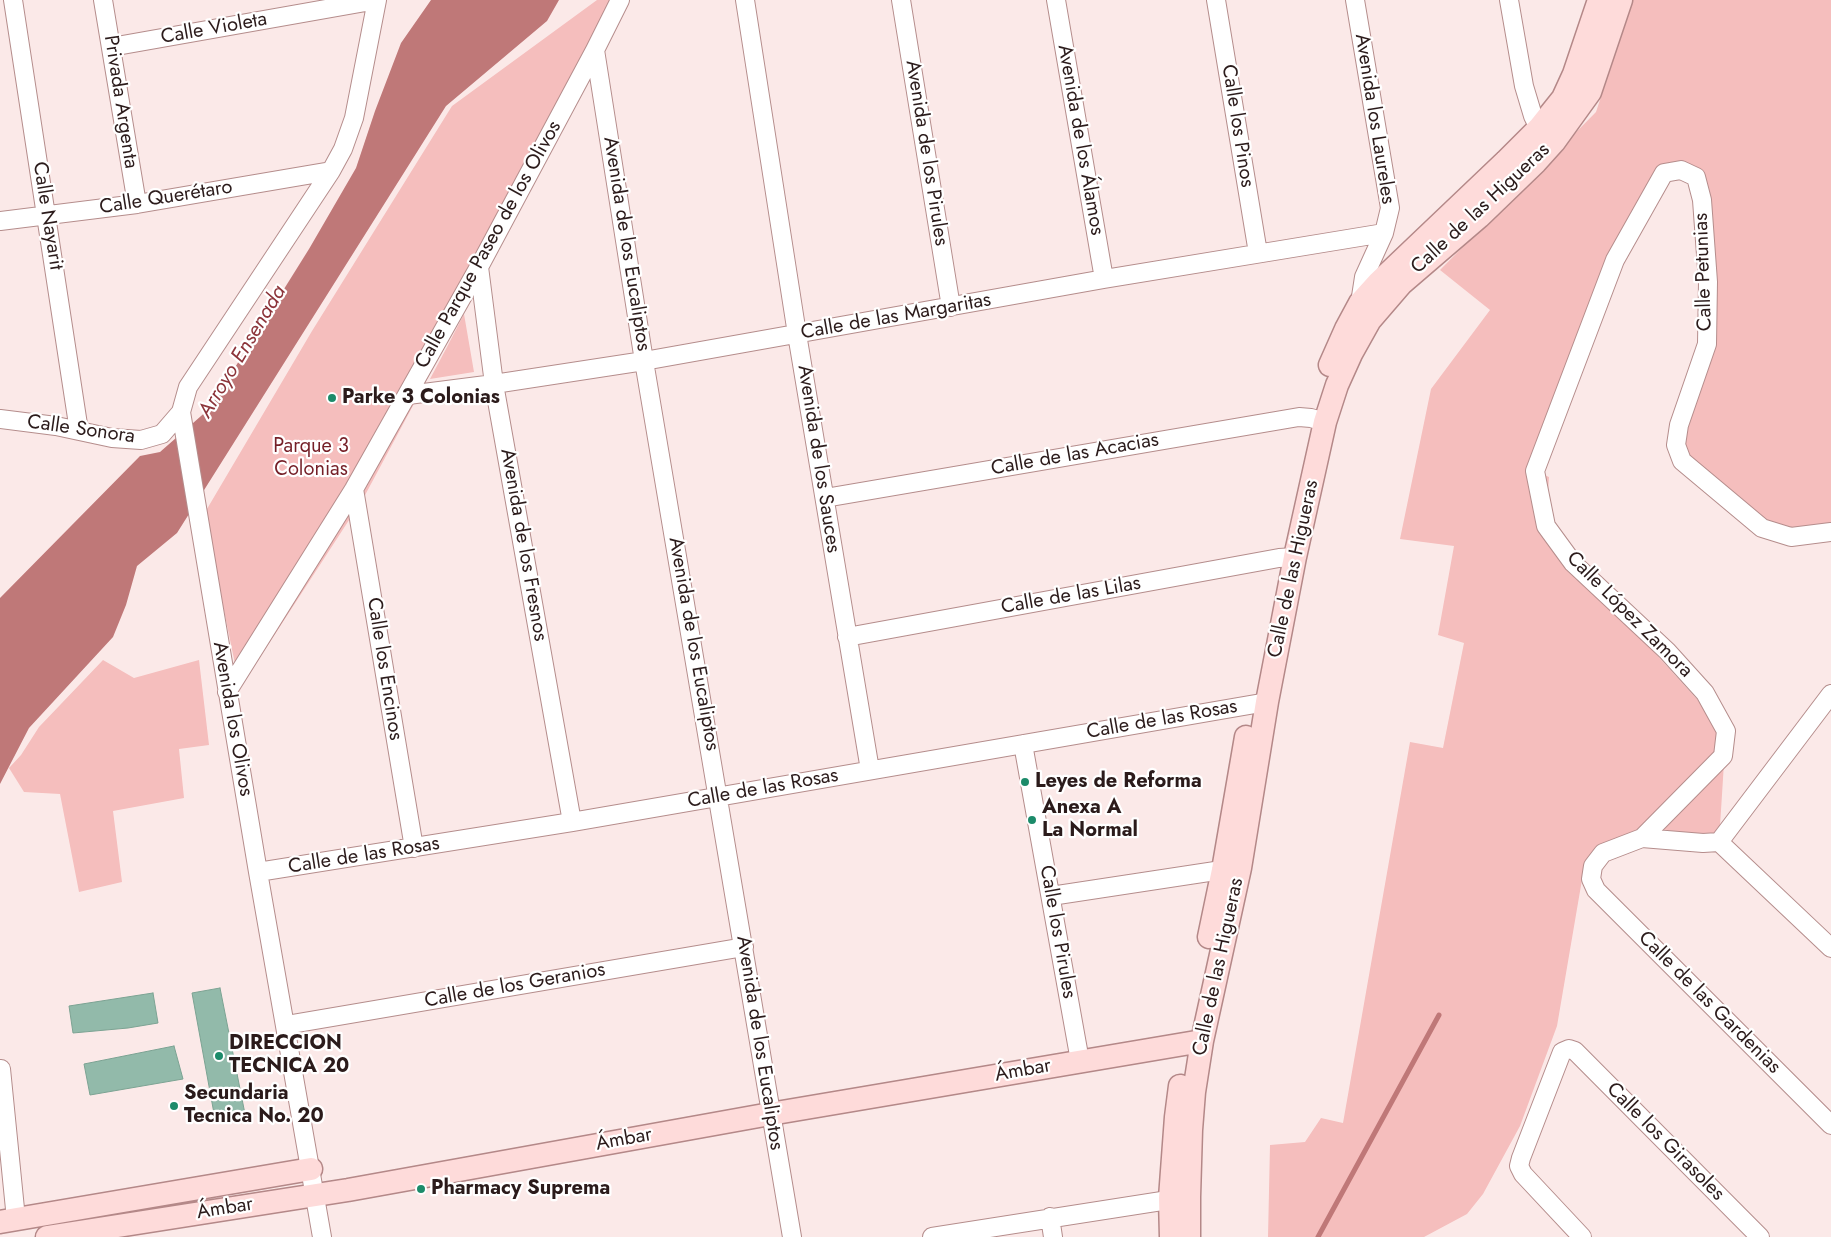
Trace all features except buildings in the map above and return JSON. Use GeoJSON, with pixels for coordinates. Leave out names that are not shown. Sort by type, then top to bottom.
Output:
{"type":"FeatureCollection","features":[{"type":"Feature","properties":{"kind":"main road","name":"Calle de las Higueras"},"geometry":{"type":"LineString","coordinates":[[1172,1237],[1180,1198],[1194,1092],[1194,1042],[1232,869],[1259,703],[1287,558],[1318,420],[1351,354],[1365,311],[1401,284],[1479,216],[1536,162],[1574,74],[1600,0]]}},
{"type":"Feature","properties":{"kind":"main road","name":"Calle de las Higueras"},"geometry":{"type":"LineString","coordinates":[[1547,135],[1590,92],[1621,0]]}},
{"type":"Feature","properties":{"kind":"main road","name":"Ámbar"},"geometry":{"type":"LineString","coordinates":[[47,1237],[315,1195],[770,1114],[1194,1042]]}},
{"type":"Feature","properties":{"kind":"main road","name":"Ámbar"},"geometry":{"type":"LineString","coordinates":[[8,1220],[311,1169]]}},
{"type":"Feature","properties":{"kind":"main road","name":"Calle de las Higueras"},"geometry":{"type":"LineString","coordinates":[[1180,1198],[1189,1237]]}},
{"type":"Feature","properties":{"kind":"street","name":"Calle Nayarit"},"geometry":{"type":"LineString","coordinates":[[13,0],[79,431]]}},
{"type":"Feature","properties":{"kind":"street","name":"Privada Argenta"},"geometry":{"type":"LineString","coordinates":[[103,0],[137,204]]}},
{"type":"Feature","properties":{"kind":"street","name":"Calle Violeta"},"geometry":{"type":"LineString","coordinates":[[111,47],[377,0]]}},
{"type":"Feature","properties":{"kind":"street"},"geometry":{"type":"LineString","coordinates":[[181,412],[188,387],[343,149],[354,118],[377,0]]}},
{"type":"Feature","properties":{"kind":"street","name":"Calle Parque Paseo de los Olivos"},"geometry":{"type":"LineString","coordinates":[[228,692],[354,489],[408,395],[479,267],[620,0]]}},
{"type":"Feature","properties":{"kind":"street","name":"Avenida de los Sauces"},"geometry":{"type":"LineString","coordinates":[[745,0],[797,334],[870,770]]}},
{"type":"Feature","properties":{"kind":"street","name":"Avenida de los Pirules"},"geometry":{"type":"LineString","coordinates":[[901,0],[951,307]]}},
{"type":"Feature","properties":{"kind":"street","name":"Avenida de los Álamos"},"geometry":{"type":"LineString","coordinates":[[1056,0],[1104,279]]}},
{"type":"Feature","properties":{"kind":"street","name":"Calle los Pinos"},"geometry":{"type":"LineString","coordinates":[[1216,0],[1258,253]]}},
{"type":"Feature","properties":{"kind":"street","name":"Avenida los Laureles"},"geometry":{"type":"LineString","coordinates":[[1355,0],[1390,208],[1384,233],[1364,277],[1365,311]]}},
{"type":"Feature","properties":{"kind":"street"},"geometry":{"type":"LineString","coordinates":[[1509,0],[1524,86],[1533,116],[1547,135]]}},
{"type":"Feature","properties":{"kind":"street","name":"Avenida de los Eucaliptos"},"geometry":{"type":"LineString","coordinates":[[595,50],[644,361],[792,1237]]}},
{"type":"Feature","properties":{"kind":"street","name":"Calle Petunias"},"geometry":{"type":"LineString","coordinates":[[1664,173],[1681,170],[1696,177],[1702,200],[1708,282],[1707,344],[1679,426],[1676,445],[1682,461],[1762,528],[1791,537],[1831,532]]}},
{"type":"Feature","properties":{"kind":"street","name":"Calle Querétaro"},"geometry":{"type":"LineString","coordinates":[[0,221],[137,204],[330,171]]}},
{"type":"Feature","properties":{"kind":"street","name":"Calle López Zamora"},"geometry":{"type":"LineString","coordinates":[[1642,838],[1723,756],[1726,731],[1705,693],[1667,651],[1573,563],[1546,526],[1535,471],[1615,260],[1664,173]]}},
{"type":"Feature","properties":{"kind":"street","name":"Calle de las Margaritas"},"geometry":{"type":"LineString","coordinates":[[408,395],[644,361],[1104,279],[1384,233]]}},
{"type":"Feature","properties":{"kind":"street","name":"Avenida de los Fresnos"},"geometry":{"type":"LineString","coordinates":[[479,267],[494,384],[572,822]]}},
{"type":"Feature","properties":{"kind":"street","name":"Calle Sonora"},"geometry":{"type":"LineString","coordinates":[[0,419],[56,426],[112,438],[141,440],[162,434],[181,412]]}},
{"type":"Feature","properties":{"kind":"street","name":"Avenida los Olivos"},"geometry":{"type":"LineString","coordinates":[[181,412],[258,872],[315,1195]]}},
{"type":"Feature","properties":{"kind":"street","name":"Calle de las Acacias"},"geometry":{"type":"LineString","coordinates":[[825,498],[1299,417],[1318,420]]}},
{"type":"Feature","properties":{"kind":"street","name":"Calle los Encinos"},"geometry":{"type":"LineString","coordinates":[[354,489],[414,848]]}},
{"type":"Feature","properties":{"kind":"street","name":"Calle de las Lilas"},"geometry":{"type":"LineString","coordinates":[[847,637],[1287,558]]}},
{"type":"Feature","properties":{"kind":"street"},"geometry":{"type":"LineString","coordinates":[[1719,842],[1831,694]]}},
{"type":"Feature","properties":{"kind":"street","name":"Calle de las Rosas"},"geometry":{"type":"LineString","coordinates":[[258,872],[572,822],[1259,703]]}},
{"type":"Feature","properties":{"kind":"street","name":"Calle los Pirules"},"geometry":{"type":"LineString","coordinates":[[1023,744],[1080,1061]]}},
{"type":"Feature","properties":{"kind":"street"},"geometry":{"type":"LineString","coordinates":[[1642,838],[1702,843],[1719,842],[1831,948]]}},
{"type":"Feature","properties":{"kind":"street","name":"Calle de las Gardenias"},"geometry":{"type":"LineString","coordinates":[[1642,838],[1603,853],[1593,866],[1591,879],[1596,890],[1831,1125]]}},
{"type":"Feature","properties":{"kind":"street"},"geometry":{"type":"LineString","coordinates":[[1051,896],[1232,869]]}},
{"type":"Feature","properties":{"kind":"street","name":"Calle de los Geranios"},"geometry":{"type":"LineString","coordinates":[[286,1026],[744,947]]}},
{"type":"Feature","properties":{"kind":"street","name":"Calle los Girasoles"},"geometry":{"type":"LineString","coordinates":[[1582,1237],[1523,1174],[1519,1166],[1562,1052],[1569,1049],[1575,1051],[1760,1237]]}},
{"type":"Feature","properties":{"kind":"street"},"geometry":{"type":"LineString","coordinates":[[1,1069],[8,1220]]}},
{"type":"Feature","properties":{"kind":"street"},"geometry":{"type":"LineString","coordinates":[[315,1195],[322,1237]]}},
{"type":"Feature","properties":{"kind":"street"},"geometry":{"type":"LineString","coordinates":[[932,1237],[1180,1198]]}},
{"type":"Feature","properties":{"kind":"street"},"geometry":{"type":"LineString","coordinates":[[1050,1217],[1053,1237]]}},
{"type":"Feature","properties":{"kind":"green space","name":"Parque 3 Colonias"},"geometry":{"type":"Polygon","coordinates":[[[597,0],[627,0],[601,55],[364,497],[240,688],[204,514],[312,331],[452,106],[597,0]]]}},
{"type":"Feature","properties":{"kind":"green space"},"geometry":{"type":"Polygon","coordinates":[[[1633,0],[1831,0],[1831,532],[1762,528],[1676,445],[1707,344],[1696,177],[1664,173],[1615,260],[1535,471],[1549,477],[1546,526],[1573,563],[1726,731],[1719,842],[1642,838],[1585,862],[1557,1026],[1520,1126],[1483,1194],[1467,1214],[1424,1237],[1268,1237],[1270,1145],[1305,1142],[1321,1118],[1343,1123],[1410,742],[1443,748],[1464,643],[1438,635],[1454,546],[1400,539],[1431,389],[1490,310],[1440,270],[1596,112],[1633,0]]]}},
{"type":"Feature","properties":{"kind":"green space"},"geometry":{"type":"Polygon","coordinates":[[[464,314],[474,372],[430,379],[447,347],[464,314]]]}},
{"type":"Feature","properties":{"kind":"green space"},"geometry":{"type":"Polygon","coordinates":[[[103,660],[134,678],[199,660],[209,745],[179,749],[184,798],[113,811],[122,882],[79,892],[60,794],[24,792],[9,768],[21,755],[39,727],[103,660]]]}},
{"type":"Feature","properties":{"kind":"shaded area"},"geometry":{"type":"Polygon","coordinates":[[[431,0],[559,0],[547,21],[446,106],[177,533],[137,566],[126,605],[113,637],[29,728],[0,784],[0,598],[140,456],[160,452],[209,409],[309,249],[356,168],[401,43],[431,0]]]}},
{"type":"Feature","properties":{"kind":"waterway"},"geometry":{"type":"LineString","coordinates":[[1318,1237],[1439,1015]]}},
{"type":"Feature","properties":{"kind":"place","name":"Parke 3 Colonias"},"geometry":{"type":"Point","coordinates":[332,398]}},
{"type":"Feature","properties":{"kind":"place","name":"Leyes de Reforma"},"geometry":{"type":"Point","coordinates":[1025,782]}},
{"type":"Feature","properties":{"kind":"place","name":"Anexa A La Normal"},"geometry":{"type":"Point","coordinates":[1032,820]}},
{"type":"Feature","properties":{"kind":"place","name":"DIRECCION TECNICA 20"},"geometry":{"type":"Point","coordinates":[219,1056]}},
{"type":"Feature","properties":{"kind":"place","name":"Secundaria Tecnica No. 20"},"geometry":{"type":"Point","coordinates":[174,1106]}},
{"type":"Feature","properties":{"kind":"place","name":"Pharmacy Suprema"},"geometry":{"type":"Point","coordinates":[421,1189]}},
{"type":"Feature","properties":{"kind":"water label","name":"Arroyo Ensenada"},"geometry":{"type":"Point","coordinates":[243,352]}}]}
